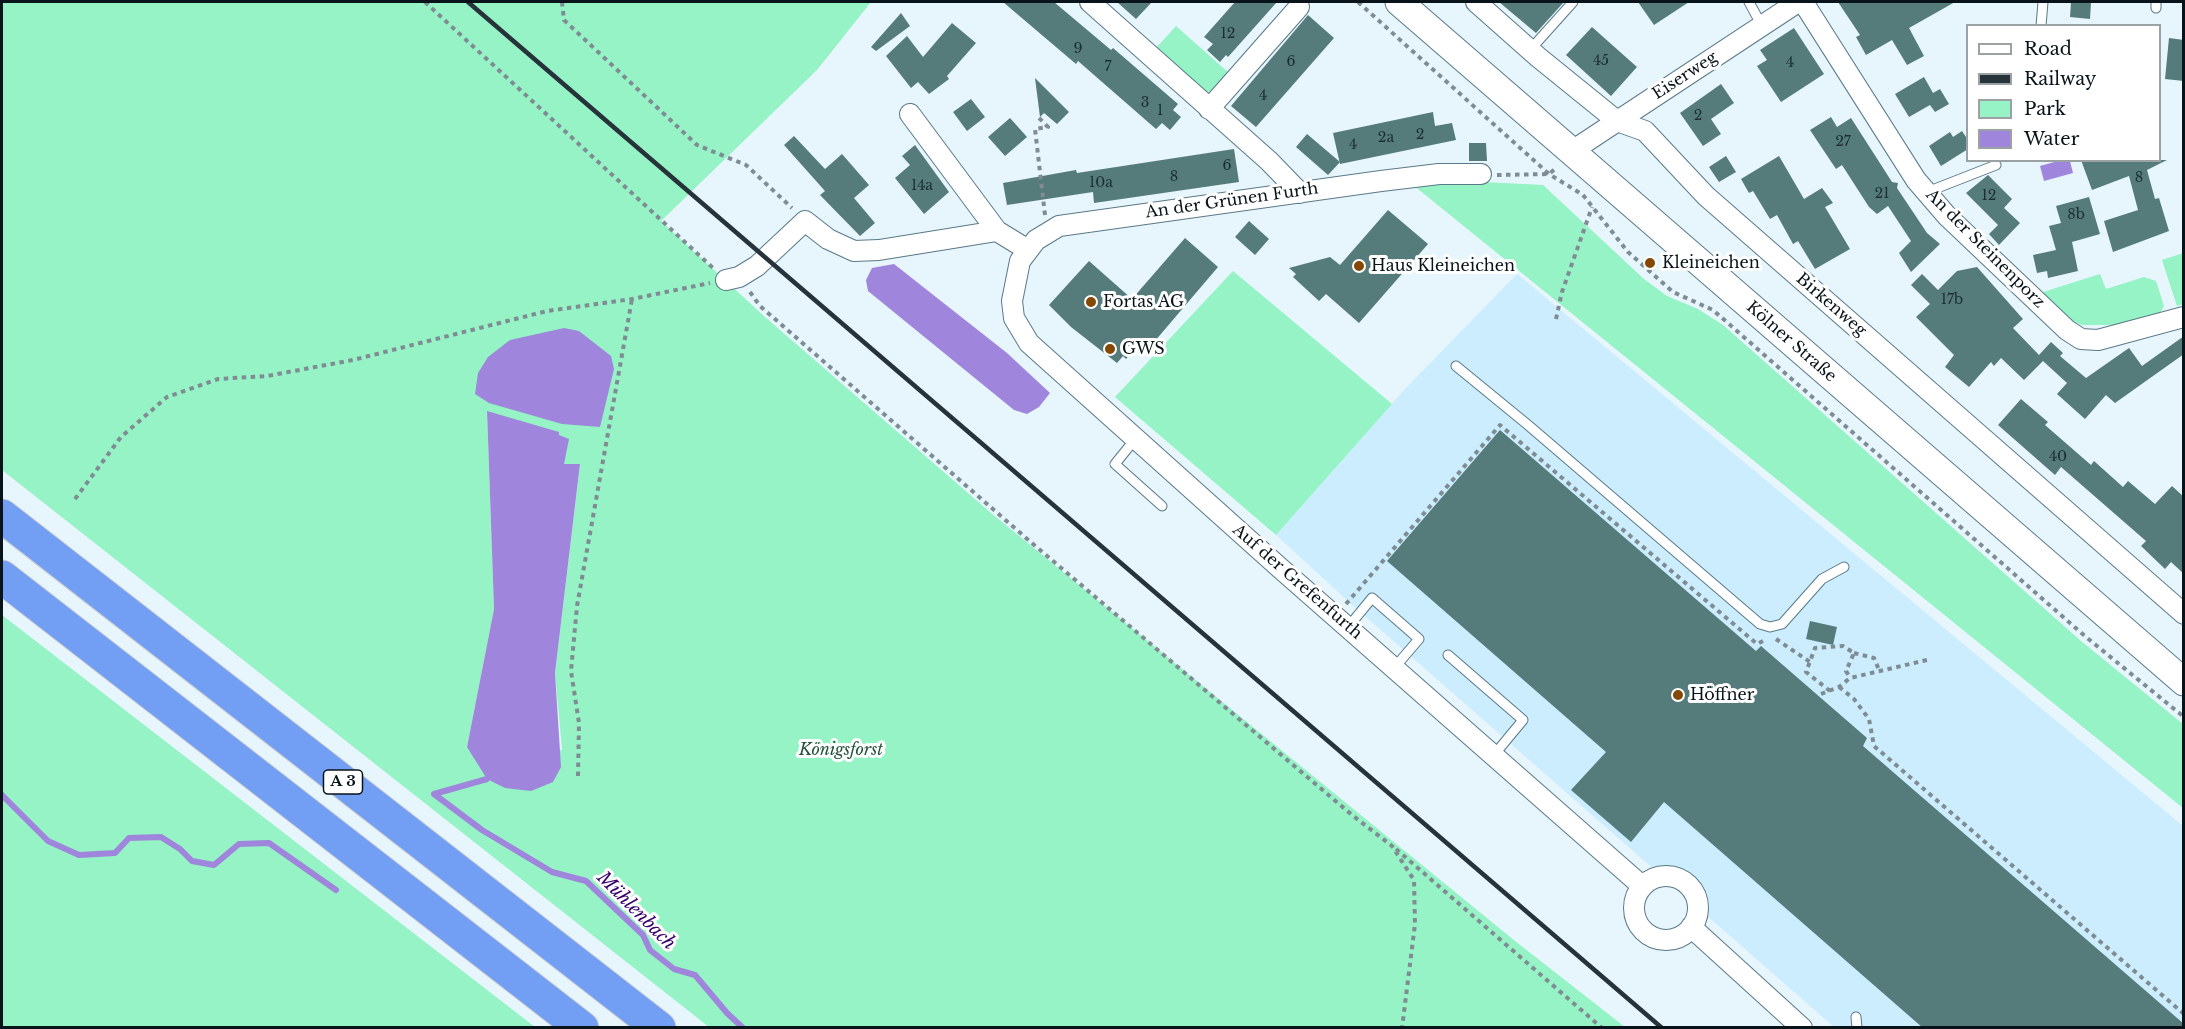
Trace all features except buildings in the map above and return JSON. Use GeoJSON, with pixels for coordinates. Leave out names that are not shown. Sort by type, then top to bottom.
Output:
{"type":"FeatureCollection","features":[{"type":"Feature","properties":{"kind":"highway","name":"A 3"},"geometry":{"type":"LineString","coordinates":[[2,516],[659,1028]]}},
{"type":"Feature","properties":{"kind":"highway"},"geometry":{"type":"LineString","coordinates":[[2,577],[582,1028]]}},
{"type":"Feature","properties":{"kind":"main road","name":"Kölner Straße"},"geometry":{"type":"LineString","coordinates":[[1399,2],[2184,682]]}},
{"type":"Feature","properties":{"kind":"street"},"geometry":{"type":"LineString","coordinates":[[1090,2],[1269,161],[1300,193]]}},
{"type":"Feature","properties":{"kind":"street","name":"Birkenweg"},"geometry":{"type":"LineString","coordinates":[[1476,2],[1530,50],[1617,121],[1645,131],[1706,196],[2184,614]]}},
{"type":"Feature","properties":{"kind":"street","name":"Eiserweg"},"geometry":{"type":"LineString","coordinates":[[1572,151],[1801,2]]}},
{"type":"Feature","properties":{"kind":"street","name":"An der Steinenporz"},"geometry":{"type":"LineString","coordinates":[[1801,2],[1916,180],[1947,216],[2067,330],[2081,339],[2098,340],[2184,317]]}},
{"type":"Feature","properties":{"kind":"street"},"geometry":{"type":"LineString","coordinates":[[1209,109],[1299,7]]}},
{"type":"Feature","properties":{"kind":"street"},"geometry":{"type":"LineString","coordinates":[[910,114],[997,231],[1028,250]]}},
{"type":"Feature","properties":{"kind":"street","name":"An der Grünen Furth"},"geometry":{"type":"LineString","coordinates":[[1028,250],[1046,232],[1075,222],[1439,174],[1481,174]]}},
{"type":"Feature","properties":{"kind":"street"},"geometry":{"type":"LineString","coordinates":[[732,278],[757,266],[805,221],[828,239],[854,251],[879,250],[997,231]]}},
{"type":"Feature","properties":{"kind":"street","name":"Auf der Grefenfurth"},"geometry":{"type":"LineString","coordinates":[[1028,250],[1020,261],[1012,301],[1019,330],[1029,343],[1642,886]]}},
{"type":"Feature","properties":{"kind":"street"},"geometry":{"type":"LineString","coordinates":[[1659,876],[1679,879],[1687,884],[1697,901],[1698,910],[1691,927],[1683,934],[1664,940],[1645,932],[1638,924],[1634,904],[1642,886],[1659,876]]}},
{"type":"Feature","properties":{"kind":"street"},"geometry":{"type":"LineString","coordinates":[[1691,927],[1802,1028]]}},
{"type":"Feature","properties":{"kind":"lane"},"geometry":{"type":"LineString","coordinates":[[1530,50],[1573,2]]}},
{"type":"Feature","properties":{"kind":"lane"},"geometry":{"type":"LineString","coordinates":[[1749,2],[1762,26]]}},
{"type":"Feature","properties":{"kind":"lane"},"geometry":{"type":"LineString","coordinates":[[2041,24],[2043,2]]}},
{"type":"Feature","properties":{"kind":"lane"},"geometry":{"type":"LineString","coordinates":[[1927,192],[1996,165]]}},
{"type":"Feature","properties":{"kind":"lane"},"geometry":{"type":"LineString","coordinates":[[1456,366],[1765,627],[1782,624],[1822,579],[1844,567]]}},
{"type":"Feature","properties":{"kind":"lane"},"geometry":{"type":"LineString","coordinates":[[1136,438],[1115,464],[1162,506]]}},
{"type":"Feature","properties":{"kind":"lane"},"geometry":{"type":"LineString","coordinates":[[1342,620],[1372,598],[1419,639],[1395,667]]}},
{"type":"Feature","properties":{"kind":"lane"},"geometry":{"type":"LineString","coordinates":[[1448,655],[1523,720],[1494,755]]}},
{"type":"Feature","properties":{"kind":"lane"},"geometry":{"type":"LineString","coordinates":[[1856,1017],[1857,1028]]}},
{"type":"Feature","properties":{"kind":"path"},"geometry":{"type":"LineString","coordinates":[[425,2],[732,278],[760,306],[1033,544],[1352,815],[1392,846],[1602,1028]]}},
{"type":"Feature","properties":{"kind":"path"},"geometry":{"type":"LineString","coordinates":[[562,2],[564,20],[697,145],[746,165],[805,221]]}},
{"type":"Feature","properties":{"kind":"path"},"geometry":{"type":"LineString","coordinates":[[1358,2],[1549,174],[1575,189],[1628,252],[1673,292],[1713,310],[2086,637],[2184,717]]}},
{"type":"Feature","properties":{"kind":"path"},"geometry":{"type":"LineString","coordinates":[[1039,118],[1048,127],[1035,129],[1046,232]]}},
{"type":"Feature","properties":{"kind":"path"},"geometry":{"type":"LineString","coordinates":[[1481,174],[1549,174],[1572,151]]}},
{"type":"Feature","properties":{"kind":"path"},"geometry":{"type":"LineString","coordinates":[[1556,319],[1562,292],[1592,207]]}},
{"type":"Feature","properties":{"kind":"path"},"geometry":{"type":"LineString","coordinates":[[75,499],[121,437],[167,397],[218,379],[267,376],[342,362],[547,310],[632,299],[732,278]]}},
{"type":"Feature","properties":{"kind":"path"},"geometry":{"type":"LineString","coordinates":[[578,776],[579,723],[571,671],[576,606],[632,299]]}},
{"type":"Feature","properties":{"kind":"path"},"geometry":{"type":"LineString","coordinates":[[1342,620],[1500,425],[1757,644],[1776,639],[1810,662]]}},
{"type":"Feature","properties":{"kind":"path"},"geometry":{"type":"LineString","coordinates":[[1830,691],[1806,672],[1815,648],[1843,646],[1854,653],[1874,658],[1879,670]]}},
{"type":"Feature","properties":{"kind":"path"},"geometry":{"type":"LineString","coordinates":[[1850,678],[1846,671],[1854,653]]}},
{"type":"Feature","properties":{"kind":"path"},"geometry":{"type":"LineString","coordinates":[[1821,694],[1839,687],[1850,678],[1927,660]]}},
{"type":"Feature","properties":{"kind":"path"},"geometry":{"type":"LineString","coordinates":[[1839,687],[1854,699],[1869,719],[1874,746],[2184,1014]]}},
{"type":"Feature","properties":{"kind":"path"},"geometry":{"type":"LineString","coordinates":[[1392,846],[1414,880],[1416,924],[1402,1028]]}},
{"type":"Feature","properties":{"kind":"shaded area"},"geometry":{"type":"Polygon","coordinates":[[[1517,274],[2183,826],[2183,1027],[1834,1027],[1350,603],[1276,535],[1405,389],[1517,274]]]}},
{"type":"Feature","properties":{"kind":"green space","name":"Königsforst"},"geometry":{"type":"Polygon","coordinates":[[[2,2],[871,2],[817,70],[661,221],[765,317],[991,513],[1515,941],[1625,1027],[709,1027],[2,470],[2,2]],[[487,412],[494,609],[467,747],[562,750],[555,673],[580,465],[564,465],[487,412]]]}},
{"type":"Feature","properties":{"kind":"green space"},"geometry":{"type":"Polygon","coordinates":[[[1176,26],[1230,74],[1215,91],[1207,92],[1156,48],[1176,26]]]}},
{"type":"Feature","properties":{"kind":"green space"},"geometry":{"type":"Polygon","coordinates":[[[1483,182],[1543,185],[1644,279],[1667,296],[1698,309],[1723,325],[2081,641],[2183,724],[2183,808],[1413,185],[1483,182]]]}},
{"type":"Feature","properties":{"kind":"green space"},"geometry":{"type":"Polygon","coordinates":[[[2183,253],[2183,304],[2177,306],[2162,260],[2183,253]]]}},
{"type":"Feature","properties":{"kind":"green space"},"geometry":{"type":"Polygon","coordinates":[[[1233,271],[1392,404],[1276,535],[1115,397],[1233,271]]]}},
{"type":"Feature","properties":{"kind":"green space"},"geometry":{"type":"Polygon","coordinates":[[[2100,274],[2106,289],[2144,277],[2156,281],[2164,306],[2159,315],[2114,325],[2082,325],[2069,320],[2040,293],[2100,274]]]}},
{"type":"Feature","properties":{"kind":"green space"},"geometry":{"type":"Polygon","coordinates":[[[2,615],[535,1027],[2,1027],[2,615]]]}},
{"type":"Feature","properties":{"kind":"water"},"geometry":{"type":"Polygon","coordinates":[[[2054,162],[2070,162],[2073,173],[2044,181],[2040,166],[2054,162]]]}},
{"type":"Feature","properties":{"kind":"water"},"geometry":{"type":"Polygon","coordinates":[[[894,264],[1007,353],[1050,393],[1039,407],[1027,414],[1014,410],[868,291],[866,280],[872,268],[894,264]]]}},
{"type":"Feature","properties":{"kind":"water"},"geometry":{"type":"Polygon","coordinates":[[[564,328],[579,331],[611,356],[614,369],[600,427],[562,424],[489,403],[475,394],[478,373],[488,357],[510,340],[564,328]]]}},
{"type":"Feature","properties":{"kind":"water"},"geometry":{"type":"Polygon","coordinates":[[[487,411],[559,432],[559,435],[569,439],[564,464],[580,464],[555,673],[561,767],[553,782],[531,791],[505,788],[487,779],[467,747],[494,609],[487,411]]]}},
{"type":"Feature","properties":{"kind":"waterway","name":"Mühlenbach"},"geometry":{"type":"LineString","coordinates":[[487,779],[434,794],[482,830],[552,872],[586,881],[643,935],[650,950],[674,969],[695,975],[743,1028]]}},
{"type":"Feature","properties":{"kind":"waterway","name":"Mühlenbach"},"geometry":{"type":"LineString","coordinates":[[2,795],[48,841],[79,855],[115,853],[129,838],[161,837],[180,849],[192,861],[214,865],[239,844],[269,843],[336,890]]}},
{"type":"Feature","properties":{"kind":"railway"},"geometry":{"type":"LineString","coordinates":[[468,2],[1662,1028]]}},
{"type":"Feature","properties":{"kind":"place","name":"Kleineichen"},"geometry":{"type":"Point","coordinates":[1650,263]}},
{"type":"Feature","properties":{"kind":"place","name":"Haus Kleineichen"},"geometry":{"type":"Point","coordinates":[1359,266]}},
{"type":"Feature","properties":{"kind":"place","name":"Fortas AG"},"geometry":{"type":"Point","coordinates":[1091,302]}},
{"type":"Feature","properties":{"kind":"place","name":"GWS"},"geometry":{"type":"Point","coordinates":[1110,349]}},
{"type":"Feature","properties":{"kind":"place","name":"Höffner"},"geometry":{"type":"Point","coordinates":[1678,695]}}]}
